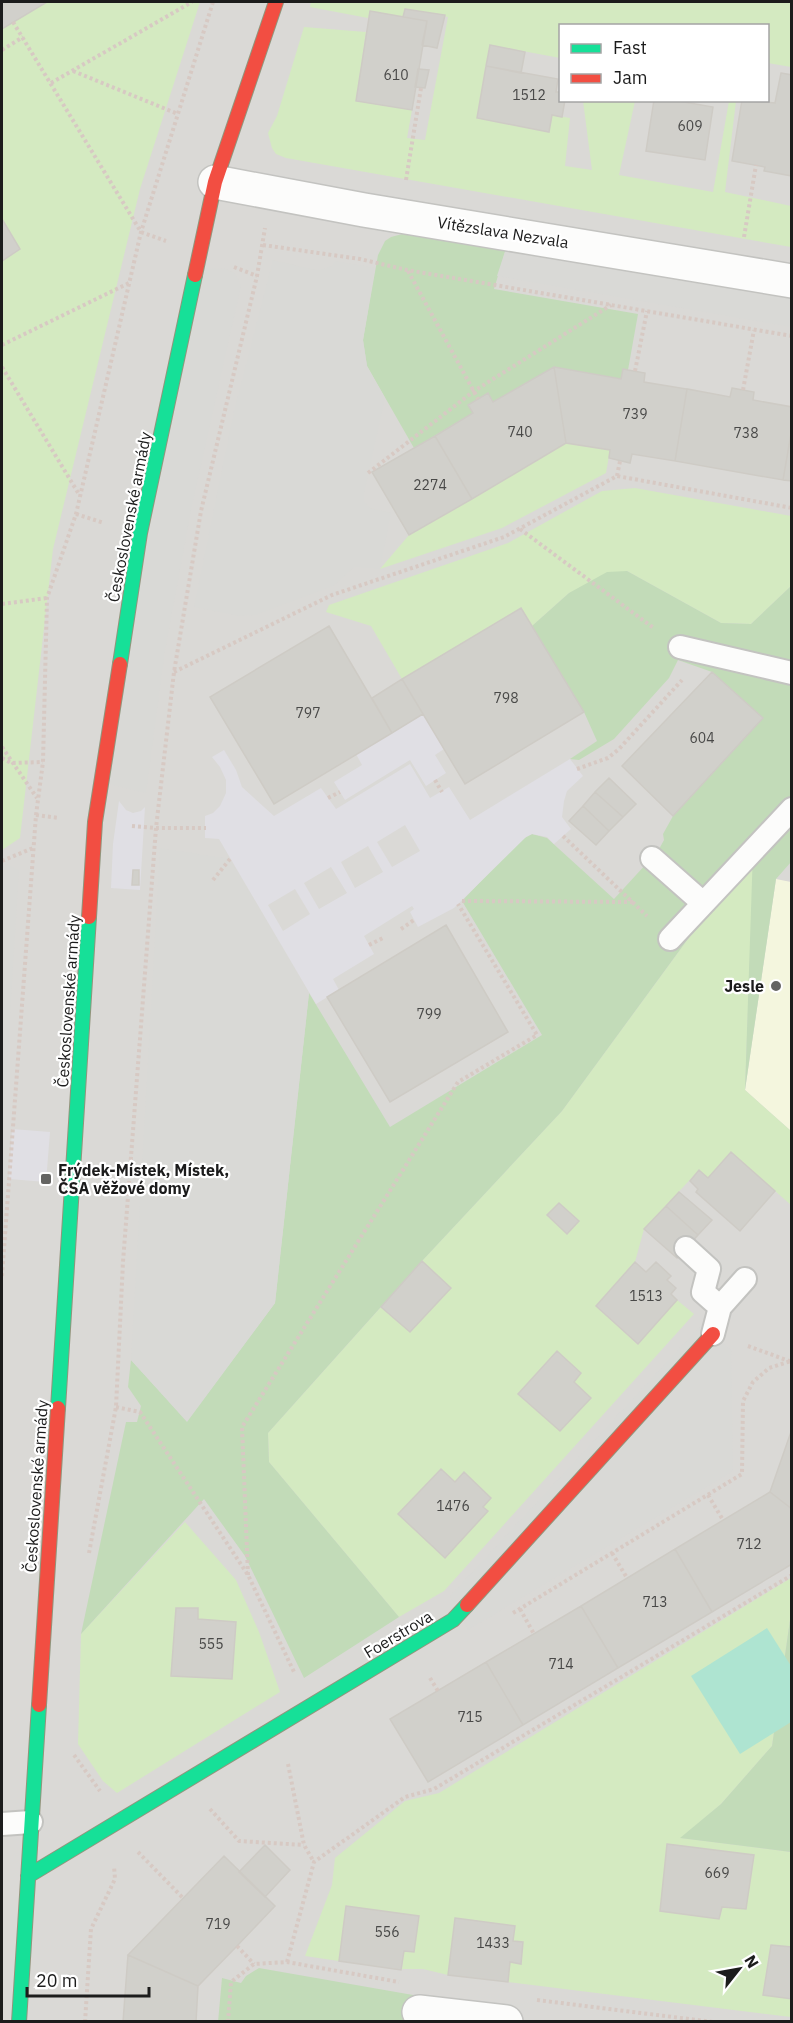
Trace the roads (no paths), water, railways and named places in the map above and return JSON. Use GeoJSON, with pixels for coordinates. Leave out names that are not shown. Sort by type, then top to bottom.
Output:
{"type":"FeatureCollection","features":[{"type":"Feature","properties":{"kind":"street","name":"Československé armády"},"geometry":{"type":"LineString","coordinates":[[19,2022],[95,822],[140,533],[215,182],[276,2]]}},
{"type":"Feature","properties":{"kind":"street","name":"Vítězslava Nezvala"},"geometry":{"type":"LineString","coordinates":[[215,182],[792,281]]}},
{"type":"Feature","properties":{"kind":"street","name":"Foerstrova"},"geometry":{"type":"LineString","coordinates":[[28,1876],[453,1620],[716,1323]]}},
{"type":"Feature","properties":{"kind":"street"},"geometry":{"type":"LineString","coordinates":[[419,2012],[506,2022]]}},
{"type":"Feature","properties":{"kind":"lane"},"geometry":{"type":"LineString","coordinates":[[680,647],[792,673]]}},
{"type":"Feature","properties":{"kind":"lane"},"geometry":{"type":"LineString","coordinates":[[670,939],[792,809]]}},
{"type":"Feature","properties":{"kind":"lane"},"geometry":{"type":"LineString","coordinates":[[652,858],[703,903]]}},
{"type":"Feature","properties":{"kind":"lane"},"geometry":{"type":"LineString","coordinates":[[686,1248],[709,1269],[703,1292],[716,1323]]}},
{"type":"Feature","properties":{"kind":"lane"},"geometry":{"type":"LineString","coordinates":[[716,1323],[745,1279]]}},
{"type":"Feature","properties":{"kind":"lane"},"geometry":{"type":"LineString","coordinates":[[2,1824],[32,1822]]}},
{"type":"Feature","properties":{"kind":"place","name":"Jesle"},"geometry":{"type":"Point","coordinates":[776,986]}},
{"type":"Feature","properties":{"kind":"place","name":"Frýdek-Místek, Místek, ČSA věžové domy"},"geometry":{"type":"Point","coordinates":[46,1179]}}]}
